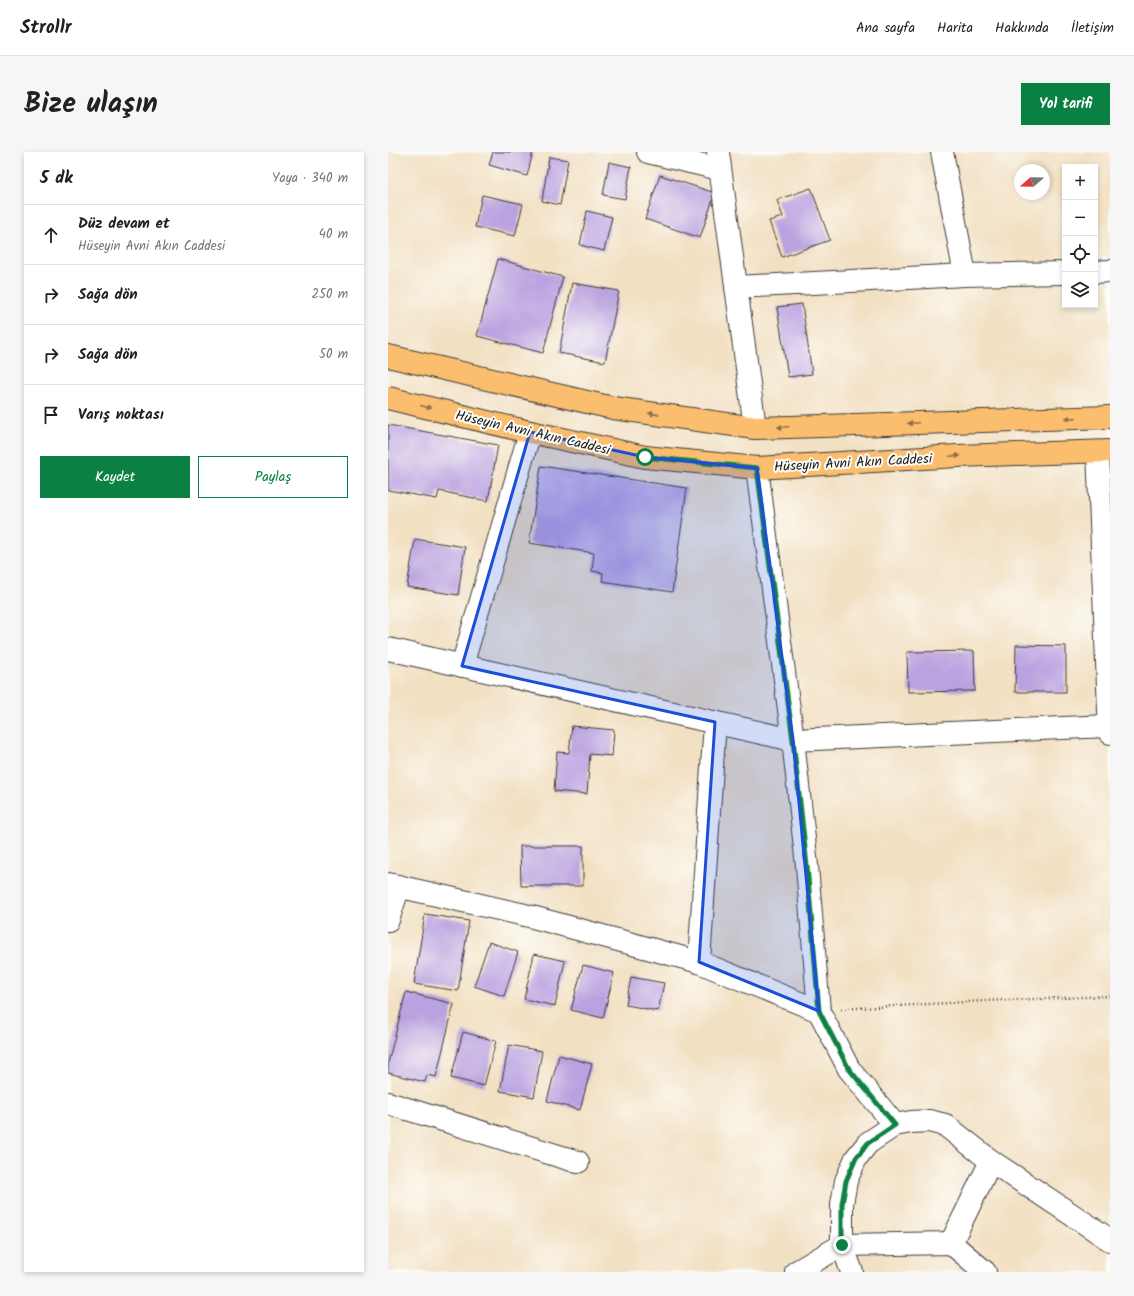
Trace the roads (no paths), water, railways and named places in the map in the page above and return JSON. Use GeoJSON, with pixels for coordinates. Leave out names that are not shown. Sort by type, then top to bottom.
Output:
{"type":"FeatureCollection","features":[{"type":"Feature","properties":{"kind":"main road"},"geometry":{"type":"LineString","coordinates":[[388,356],[613,408],[755,428],[1110,417]]}},
{"type":"Feature","properties":{"kind":"main road","name":"Hüseyin Avni Akın Caddesi"},"geometry":{"type":"LineString","coordinates":[[388,398],[530,432],[645,457],[757,468],[957,456],[1104,452]]}},
{"type":"Feature","properties":{"kind":"street"},"geometry":{"type":"LineString","coordinates":[[648,152],[719,160],[755,428]]}},
{"type":"Feature","properties":{"kind":"street"},"geometry":{"type":"LineString","coordinates":[[942,152],[965,275]]}},
{"type":"Feature","properties":{"kind":"street"},"geometry":{"type":"LineString","coordinates":[[1098,272],[1110,271]]}},
{"type":"Feature","properties":{"kind":"street"},"geometry":{"type":"LineString","coordinates":[[736,287],[965,275],[1062,273]]}},
{"type":"Feature","properties":{"kind":"street"},"geometry":{"type":"LineString","coordinates":[[462,666],[530,432]]}},
{"type":"Feature","properties":{"kind":"street"},"geometry":{"type":"LineString","coordinates":[[388,649],[793,740],[1110,730],[1104,452]]}},
{"type":"Feature","properties":{"kind":"street"},"geometry":{"type":"LineString","coordinates":[[757,468],[793,740],[807,866],[819,1011],[849,1069],[895,1125]]}},
{"type":"Feature","properties":{"kind":"street"},"geometry":{"type":"LineString","coordinates":[[699,962],[715,722]]}},
{"type":"Feature","properties":{"kind":"street"},"geometry":{"type":"LineString","coordinates":[[388,920],[393,885],[525,915],[699,962],[819,1011]]}},
{"type":"Feature","properties":{"kind":"street"},"geometry":{"type":"LineString","coordinates":[[388,1103],[578,1162]]}},
{"type":"Feature","properties":{"kind":"street"},"geometry":{"type":"LineString","coordinates":[[852,1272],[842,1245],[842,1204],[846,1181],[856,1158],[868,1143],[895,1125],[930,1121],[945,1124],[991,1161],[1110,1240]]}},
{"type":"Feature","properties":{"kind":"street"},"geometry":{"type":"LineString","coordinates":[[951,1243],[991,1161]]}},
{"type":"Feature","properties":{"kind":"street"},"geometry":{"type":"LineString","coordinates":[[796,1272],[842,1245],[951,1243],[985,1272]]}}]}
